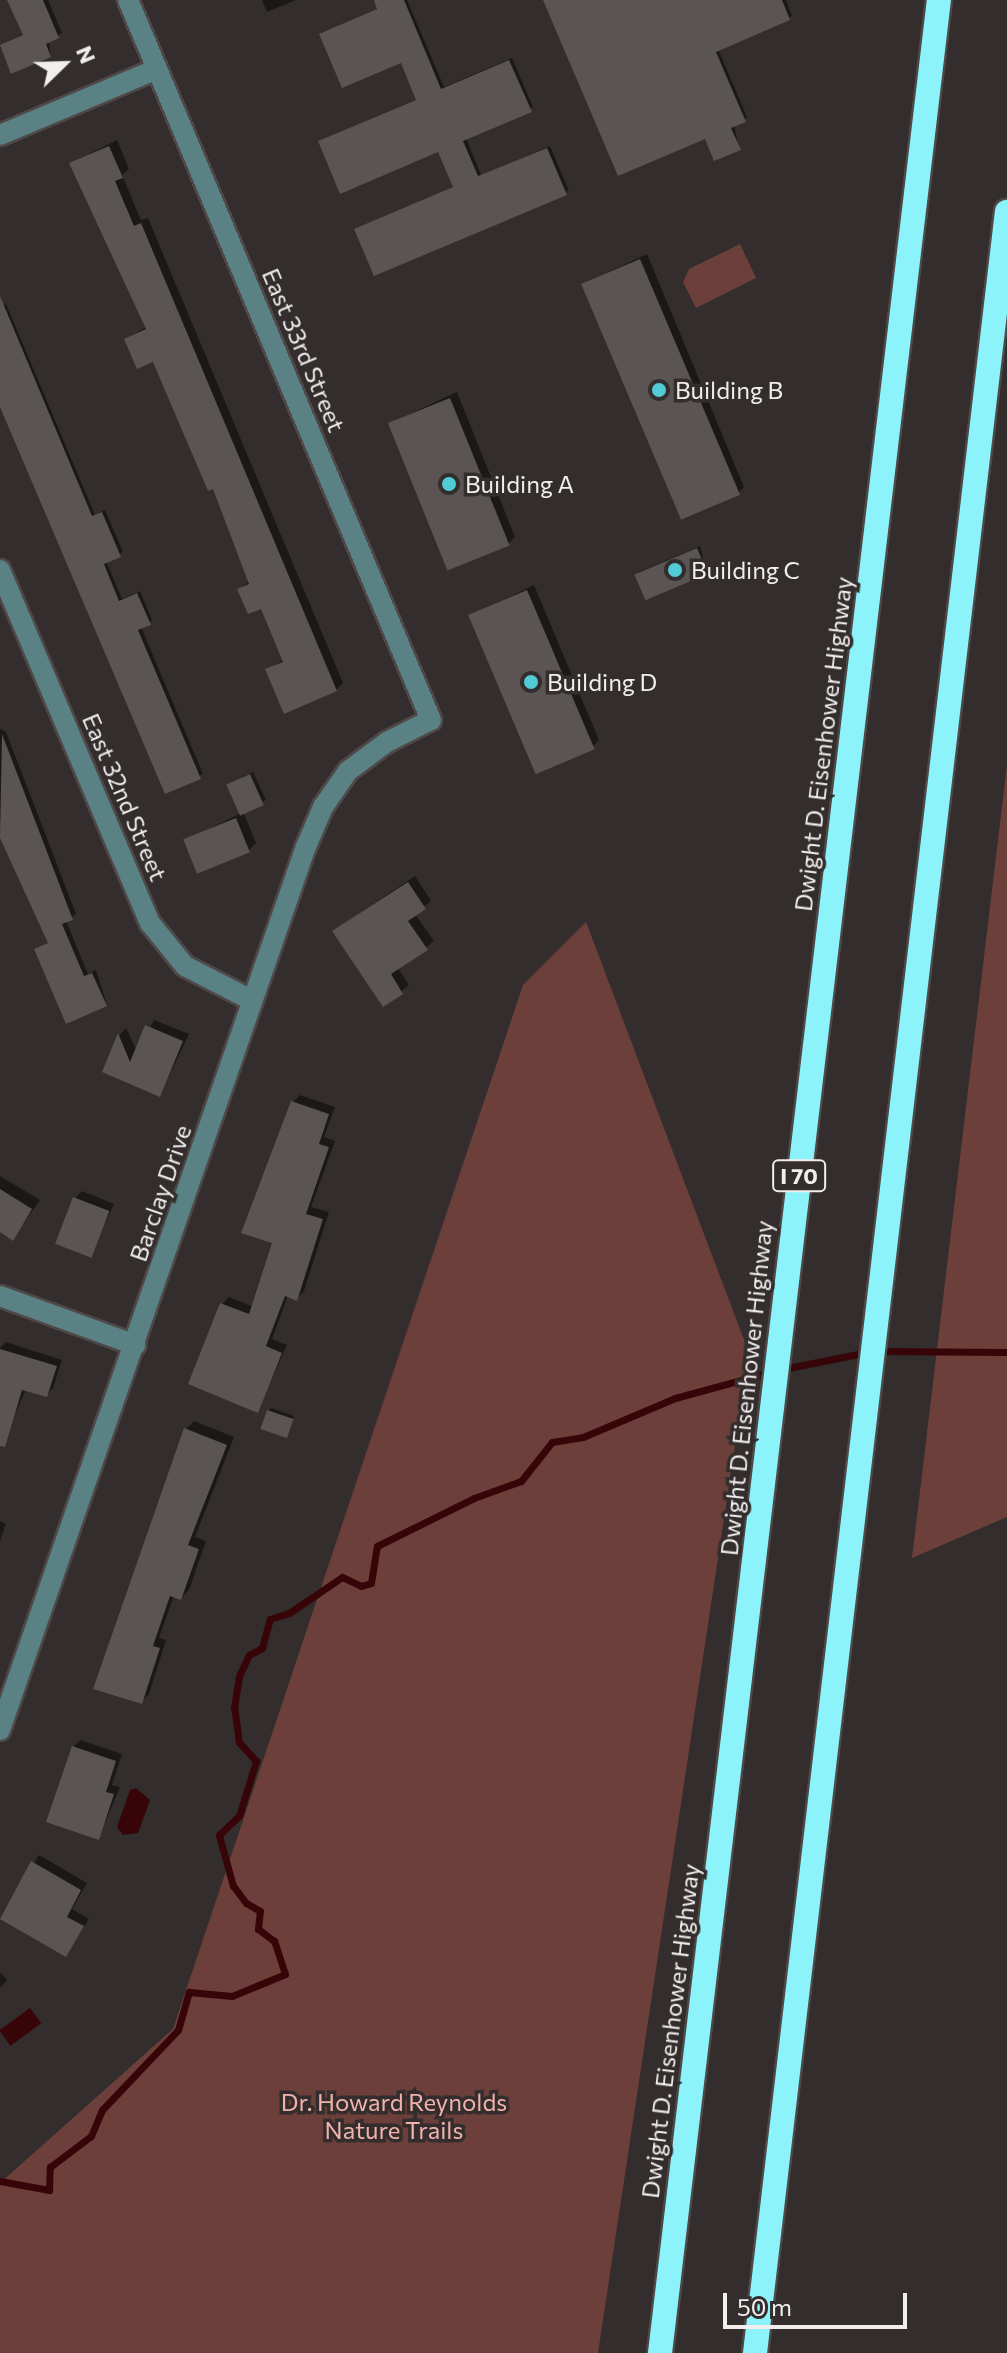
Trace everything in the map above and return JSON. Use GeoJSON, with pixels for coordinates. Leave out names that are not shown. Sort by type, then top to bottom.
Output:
{"type":"FeatureCollection","features":[{"type":"Feature","properties":{"kind":"highway","name":"Dwight D. Eisenhower Highway"},"geometry":{"type":"LineString","coordinates":[[660,2353],[939,0]]}},
{"type":"Feature","properties":{"kind":"highway"},"geometry":{"type":"LineString","coordinates":[[755,2353],[1007,212]]}},
{"type":"Feature","properties":{"kind":"street","name":"East 33rd Street"},"geometry":{"type":"LineString","coordinates":[[128,0],[431,720]]}},
{"type":"Feature","properties":{"kind":"street"},"geometry":{"type":"LineString","coordinates":[[0,135],[157,69]]}},
{"type":"Feature","properties":{"kind":"street","name":"East 32nd Street"},"geometry":{"type":"LineString","coordinates":[[0,570],[150,923],[185,966],[253,1001]]}},
{"type":"Feature","properties":{"kind":"street","name":"Barclay Drive"},"geometry":{"type":"LineString","coordinates":[[0,1730],[305,849],[334,788],[367,755],[431,720]]}},
{"type":"Feature","properties":{"kind":"street"},"geometry":{"type":"LineString","coordinates":[[0,1296],[135,1345]]}},
{"type":"Feature","properties":{"kind":"green space"},"geometry":{"type":"Polygon","coordinates":[[[740,244],[756,278],[696,308],[683,282],[689,269],[740,244]]]}},
{"type":"Feature","properties":{"kind":"green space"},"geometry":{"type":"Polygon","coordinates":[[[1007,765],[1007,1517],[912,1558],[1007,765]]]}},
{"type":"Feature","properties":{"kind":"green space","name":"Dr. Howard Reynolds Nature Trails"},"geometry":{"type":"Polygon","coordinates":[[[586,922],[749,1353],[598,2353],[0,2353],[0,2183],[173,2029],[523,985],[586,922]]]}},
{"type":"Feature","properties":{"kind":"shaded area"},"geometry":{"type":"Polygon","coordinates":[[[136,1788],[150,1800],[138,1833],[123,1835],[117,1827],[130,1790],[136,1788]]]}},
{"type":"Feature","properties":{"kind":"shaded area"},"geometry":{"type":"Polygon","coordinates":[[[30,2008],[41,2023],[10,2046],[0,2030],[30,2008]]]}},
{"type":"Feature","properties":{"kind":"building"},"geometry":{"type":"Polygon","coordinates":[[[7,0],[43,0],[59,38],[46,44],[51,57],[11,74],[0,45],[23,35],[7,0]]]}},
{"type":"Feature","properties":{"kind":"building"},"geometry":{"type":"Polygon","coordinates":[[[374,0],[404,0],[441,89],[509,60],[532,112],[463,141],[478,176],[547,148],[567,195],[374,276],[354,229],[453,187],[438,152],[340,194],[318,141],[416,100],[401,63],[342,88],[319,34],[377,9],[374,0]]]}},
{"type":"Feature","properties":{"kind":"building"},"geometry":{"type":"Polygon","coordinates":[[[543,0],[782,0],[790,20],[716,52],[746,122],[731,128],[741,150],[714,161],[705,139],[618,176],[543,0]]]}},
{"type":"Feature","properties":{"kind":"building"},"geometry":{"type":"Polygon","coordinates":[[[109,146],[123,178],[115,181],[134,226],[141,223],[337,691],[284,714],[265,669],[283,662],[261,609],[248,614],[237,589],[249,584],[213,489],[208,491],[153,362],[137,369],[124,339],[146,329],[69,163],[109,146]]]}},
{"type":"Feature","properties":{"kind":"building","name":"Building B"},"geometry":{"type":"Polygon","coordinates":[[[640,259],[740,495],[681,520],[581,284],[640,259]]]}},
{"type":"Feature","properties":{"kind":"building"},"geometry":{"type":"Polygon","coordinates":[[[0,296],[92,516],[102,512],[121,557],[104,564],[119,601],[137,593],[151,625],[138,630],[201,779],[165,794],[0,407],[0,296]]]}},
{"type":"Feature","properties":{"kind":"building","name":"Building A"},"geometry":{"type":"Polygon","coordinates":[[[450,398],[510,545],[447,571],[388,423],[450,398]]]}},
{"type":"Feature","properties":{"kind":"building","name":"Building C"},"geometry":{"type":"Polygon","coordinates":[[[697,548],[708,574],[645,600],[634,575],[697,548]]]}},
{"type":"Feature","properties":{"kind":"building","name":"Building D"},"geometry":{"type":"Polygon","coordinates":[[[527,590],[595,749],[536,774],[468,615],[527,590]]]}},
{"type":"Feature","properties":{"kind":"building"},"geometry":{"type":"Polygon","coordinates":[[[2,734],[73,920],[62,924],[84,976],[92,973],[107,1006],[66,1024],[34,949],[48,943],[0,838],[2,734]]]}},
{"type":"Feature","properties":{"kind":"building"},"geometry":{"type":"Polygon","coordinates":[[[250,774],[264,805],[240,816],[226,785],[250,774]]]}},
{"type":"Feature","properties":{"kind":"building"},"geometry":{"type":"Polygon","coordinates":[[[236,818],[250,852],[197,874],[183,839],[236,818]]]}},
{"type":"Feature","properties":{"kind":"building"},"geometry":{"type":"Polygon","coordinates":[[[408,882],[426,909],[408,921],[428,950],[391,974],[403,994],[383,1007],[332,931],[408,882]]]}},
{"type":"Feature","properties":{"kind":"building"},"geometry":{"type":"Polygon","coordinates":[[[145,1025],[183,1041],[160,1097],[102,1072],[118,1033],[130,1062],[145,1025]]]}},
{"type":"Feature","properties":{"kind":"building"},"geometry":{"type":"Polygon","coordinates":[[[291,1101],[329,1114],[319,1144],[329,1147],[306,1214],[323,1219],[297,1301],[285,1296],[266,1346],[282,1353],[258,1413],[188,1384],[220,1303],[249,1314],[272,1243],[241,1233],[291,1101]]]}},
{"type":"Feature","properties":{"kind":"building"},"geometry":{"type":"Polygon","coordinates":[[[0,1189],[32,1209],[13,1241],[0,1232],[0,1189]]]}},
{"type":"Feature","properties":{"kind":"building"},"geometry":{"type":"Polygon","coordinates":[[[73,1197],[109,1211],[91,1258],[55,1244],[73,1197]]]}},
{"type":"Feature","properties":{"kind":"building"},"geometry":{"type":"Polygon","coordinates":[[[0,1349],[57,1366],[47,1397],[22,1390],[5,1447],[0,1446],[0,1349]]]}},
{"type":"Feature","properties":{"kind":"building"},"geometry":{"type":"Polygon","coordinates":[[[267,1410],[293,1419],[287,1438],[260,1429],[267,1410]]]}},
{"type":"Feature","properties":{"kind":"building"},"geometry":{"type":"Polygon","coordinates":[[[184,1428],[227,1445],[188,1545],[199,1549],[181,1600],[170,1596],[153,1646],[160,1648],[142,1704],[93,1689],[184,1428]]]}},
{"type":"Feature","properties":{"kind":"building"},"geometry":{"type":"Polygon","coordinates":[[[72,1746],[116,1761],[106,1792],[114,1794],[99,1840],[46,1822],[72,1746]]]}},
{"type":"Feature","properties":{"kind":"building"},"geometry":{"type":"Polygon","coordinates":[[[31,1861],[81,1890],[67,1917],[84,1926],[66,1957],[0,1919],[31,1861]]]}},
{"type":"Feature","properties":{"kind":"waterway"},"geometry":{"type":"LineString","coordinates":[[783,1369],[873,1351],[1007,1352]]}},
{"type":"Feature","properties":{"kind":"waterway"},"geometry":{"type":"LineString","coordinates":[[0,2181],[49,2190],[50,2167],[91,2136],[102,2110],[178,2030],[189,1992],[232,1996],[285,1974],[274,1941],[258,1929],[260,1911],[246,1903],[233,1886],[219,1835],[239,1816],[256,1761],[239,1742],[234,1708],[239,1676],[249,1655],[262,1648],[270,1619],[289,1613],[342,1577],[361,1586],[371,1583],[377,1546],[474,1498],[521,1481],[552,1442],[583,1437],[675,1398],[771,1372]]}},
{"type":"Feature","properties":{"kind":"place","name":"Building B"},"geometry":{"type":"Point","coordinates":[659,390]}},
{"type":"Feature","properties":{"kind":"place","name":"Building A"},"geometry":{"type":"Point","coordinates":[449,484]}},
{"type":"Feature","properties":{"kind":"place","name":"Building C"},"geometry":{"type":"Point","coordinates":[675,570]}},
{"type":"Feature","properties":{"kind":"place","name":"Building D"},"geometry":{"type":"Point","coordinates":[531,682]}}]}
